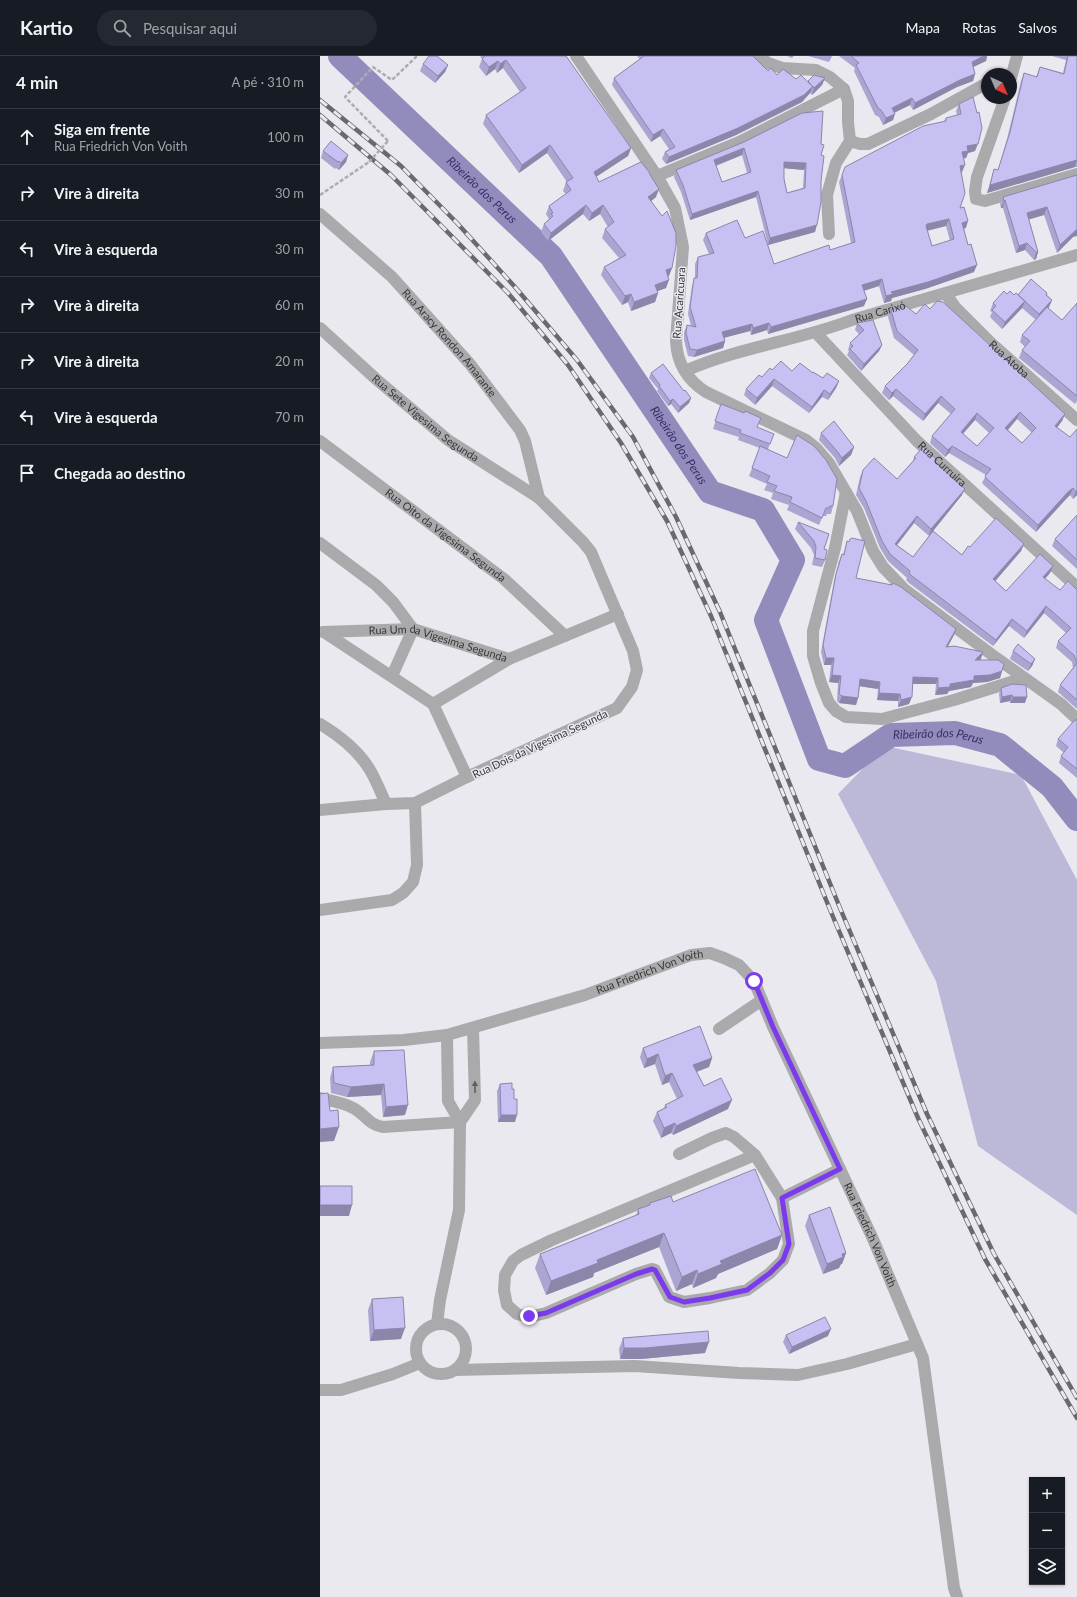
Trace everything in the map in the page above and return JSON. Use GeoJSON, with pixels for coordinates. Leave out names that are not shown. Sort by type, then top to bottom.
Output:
{"type":"FeatureCollection","features":[{"type":"Feature","properties":{"kind":"street","name":"Rua Acaricuara"},"geometry":{"type":"LineString","coordinates":[[576,56],[657,176],[675,208],[679,220],[683,247],[676,341],[677,354],[685,372],[698,387],[706,392],[806,440],[816,448],[829,463],[857,511],[873,551],[893,578],[995,657],[1061,704],[1077,719]]}},
{"type":"Feature","properties":{"kind":"street"},"geometry":{"type":"LineString","coordinates":[[759,56],[768,63],[782,68],[816,70],[830,77],[844,89],[848,101],[850,141],[836,163],[827,195],[828,234]]}},
{"type":"Feature","properties":{"kind":"street"},"geometry":{"type":"LineString","coordinates":[[1012,68],[1017,56]]}},
{"type":"Feature","properties":{"kind":"street"},"geometry":{"type":"LineString","coordinates":[[850,141],[860,144],[868,144],[935,112],[981,86]]}},
{"type":"Feature","properties":{"kind":"street"},"geometry":{"type":"LineString","coordinates":[[657,176],[739,142],[844,89]]}},
{"type":"Feature","properties":{"kind":"street"},"geometry":{"type":"LineString","coordinates":[[1003,104],[977,177],[975,196],[978,201],[985,201],[1077,174]]}},
{"type":"Feature","properties":{"kind":"street","name":"Rua Aracy Rondon Amarante"},"geometry":{"type":"LineString","coordinates":[[320,214],[392,277],[470,364],[520,430],[525,442],[539,498]]}},
{"type":"Feature","properties":{"kind":"street","name":"Rua Carixó"},"geometry":{"type":"LineString","coordinates":[[685,372],[702,364],[742,351],[816,333],[852,320],[1077,255]]}},
{"type":"Feature","properties":{"kind":"street","name":"Rua Atoba"},"geometry":{"type":"LineString","coordinates":[[946,294],[955,307],[991,343],[1077,420]]}},
{"type":"Feature","properties":{"kind":"street","name":"Rua Sete Vigesima Segunda"},"geometry":{"type":"LineString","coordinates":[[320,328],[376,379],[448,440],[539,498]]}},
{"type":"Feature","properties":{"kind":"street","name":"Rua Curruira"},"geometry":{"type":"LineString","coordinates":[[816,333],[917,441],[1077,587]]}},
{"type":"Feature","properties":{"kind":"street","name":"Rua Oito da Vigesima Segunda"},"geometry":{"type":"LineString","coordinates":[[320,441],[504,579],[565,636]]}},
{"type":"Feature","properties":{"kind":"street"},"geometry":{"type":"LineString","coordinates":[[846,492],[835,548],[813,631],[813,656],[821,683],[836,712],[846,717],[882,719],[947,702],[1024,678]]}},
{"type":"Feature","properties":{"kind":"street","name":"Rua Dois da Vigesima Segunda"},"geometry":{"type":"LineString","coordinates":[[320,810],[415,803],[618,708],[632,687],[637,670],[633,651],[591,552],[539,498]]}},
{"type":"Feature","properties":{"kind":"street"},"geometry":{"type":"LineString","coordinates":[[320,543],[376,585],[393,602],[413,629],[392,676]]}},
{"type":"Feature","properties":{"kind":"street","name":"Rua Um da Vigesima Segunda"},"geometry":{"type":"LineString","coordinates":[[322,632],[413,629],[509,659],[618,614]]}},
{"type":"Feature","properties":{"kind":"street"},"geometry":{"type":"LineString","coordinates":[[322,632],[433,704],[467,778]]}},
{"type":"Feature","properties":{"kind":"street"},"geometry":{"type":"LineString","coordinates":[[433,704],[509,659]]}},
{"type":"Feature","properties":{"kind":"street"},"geometry":{"type":"LineString","coordinates":[[320,724],[345,740],[358,754],[370,769],[386,804]]}},
{"type":"Feature","properties":{"kind":"street"},"geometry":{"type":"LineString","coordinates":[[320,910],[392,900],[403,894],[413,882],[417,865],[415,803]]}},
{"type":"Feature","properties":{"kind":"street","name":"Rua Friedrich Von Voith"},"geometry":{"type":"LineString","coordinates":[[320,1043],[404,1040],[447,1035],[585,995],[691,955],[710,953],[739,965],[754,981],[773,1027],[873,1239],[923,1358],[954,1594]]}},
{"type":"Feature","properties":{"kind":"street"},"geometry":{"type":"LineString","coordinates":[[719,1029],[762,1000]]}},
{"type":"Feature","properties":{"kind":"street"},"geometry":{"type":"LineString","coordinates":[[460,1122],[475,1100],[473,1028]]}},
{"type":"Feature","properties":{"kind":"street"},"geometry":{"type":"LineString","coordinates":[[437,1324],[440,1300],[459,1210],[460,1122],[448,1101],[447,1035]]}},
{"type":"Feature","properties":{"kind":"street"},"geometry":{"type":"LineString","coordinates":[[320,1098],[350,1106],[360,1112],[375,1126],[383,1127],[460,1122]]}},
{"type":"Feature","properties":{"kind":"street"},"geometry":{"type":"LineString","coordinates":[[679,1154],[726,1133],[734,1137],[755,1155],[782,1198],[789,1244],[783,1260],[770,1273],[747,1290],[684,1302],[670,1297],[655,1270],[652,1269],[636,1274],[546,1313],[529,1316],[516,1314],[507,1305],[504,1290],[505,1275],[513,1261],[522,1254],[755,1155]]}},
{"type":"Feature","properties":{"kind":"street"},"geometry":{"type":"LineString","coordinates":[[782,1198],[840,1169]]}},
{"type":"Feature","properties":{"kind":"street"},"geometry":{"type":"LineString","coordinates":[[437,1324],[447,1324],[456,1328],[463,1335],[467,1344],[466,1354],[462,1363],[455,1370],[446,1374],[436,1374],[427,1370],[420,1363],[416,1354],[416,1343],[420,1334],[428,1327],[437,1324]]}},
{"type":"Feature","properties":{"kind":"street"},"geometry":{"type":"LineString","coordinates":[[455,1370],[635,1366],[739,1373],[798,1375],[848,1364],[917,1344]]}},
{"type":"Feature","properties":{"kind":"street"},"geometry":{"type":"LineString","coordinates":[[320,1390],[341,1390],[393,1374],[420,1363]]}},
{"type":"Feature","properties":{"kind":"path"},"geometry":{"type":"LineString","coordinates":[[320,195],[369,162],[388,141],[345,97],[374,67],[392,80],[417,56]]}},
{"type":"Feature","properties":{"kind":"shaded area"},"geometry":{"type":"Polygon","coordinates":[[[885,746],[1021,775],[1077,880],[1077,1215],[978,1146],[936,981],[838,794],[885,746]]]}},
{"type":"Feature","properties":{"kind":"building"},"geometry":{"type":"Polygon","coordinates":[[[429,56],[437,56],[448,65],[438,76],[423,64],[429,56]]]}},
{"type":"Feature","properties":{"kind":"building"},"geometry":{"type":"Polygon","coordinates":[[[485,56],[566,56],[631,148],[594,172],[599,182],[641,162],[650,173],[659,189],[648,197],[662,216],[667,211],[676,233],[676,246],[672,268],[666,270],[669,280],[655,285],[658,293],[634,302],[631,294],[625,296],[604,267],[626,255],[605,229],[614,222],[603,205],[592,213],[586,205],[551,233],[544,224],[553,216],[549,206],[571,190],[566,182],[573,178],[550,145],[522,165],[486,115],[526,88],[506,60],[500,64],[498,61],[489,67],[482,59],[485,56]]]}},
{"type":"Feature","properties":{"kind":"building"},"geometry":{"type":"Polygon","coordinates":[[[644,56],[753,56],[768,71],[771,68],[777,75],[783,69],[796,79],[801,75],[812,86],[808,81],[814,75],[825,78],[814,88],[813,86],[804,95],[738,128],[669,157],[665,152],[675,147],[663,129],[653,135],[614,78],[644,56]]]}},
{"type":"Feature","properties":{"kind":"building"},"geometry":{"type":"Polygon","coordinates":[[[851,56],[984,56],[972,62],[975,74],[915,103],[912,98],[892,108],[895,114],[886,118],[878,108],[856,65],[859,63],[851,56]]]}},
{"type":"Feature","properties":{"kind":"building"},"geometry":{"type":"Polygon","coordinates":[[[1068,56],[1077,56],[1077,160],[990,185],[994,169],[998,170],[1010,132],[1024,73],[1037,77],[1040,67],[1064,74],[1068,56]]]}},
{"type":"Feature","properties":{"kind":"building"},"geometry":{"type":"Polygon","coordinates":[[[973,97],[977,113],[979,112],[982,128],[978,144],[967,146],[968,151],[962,152],[965,165],[960,166],[965,193],[960,208],[964,207],[968,221],[962,223],[968,245],[971,244],[977,265],[928,282],[891,292],[893,294],[886,296],[882,279],[862,285],[867,299],[771,327],[769,323],[753,328],[752,324],[722,332],[725,341],[697,350],[690,349],[686,333],[687,325],[696,327],[690,307],[694,278],[697,278],[698,257],[714,253],[706,233],[737,220],[745,238],[763,231],[774,264],[829,245],[830,250],[855,242],[842,175],[845,167],[923,126],[946,121],[946,118],[961,114],[959,104],[973,97]],[[949,219],[927,224],[926,226],[932,246],[954,239],[949,219]]]}},
{"type":"Feature","properties":{"kind":"building"},"geometry":{"type":"Polygon","coordinates":[[[823,111],[821,144],[824,145],[821,155],[824,156],[821,181],[821,202],[817,225],[770,238],[758,191],[692,214],[683,185],[676,170],[744,142],[802,113],[823,111]],[[744,148],[714,160],[722,182],[751,172],[744,148]],[[784,162],[784,179],[787,193],[805,188],[806,163],[784,162]]]}},
{"type":"Feature","properties":{"kind":"building"},"geometry":{"type":"Polygon","coordinates":[[[331,141],[348,155],[341,163],[323,151],[331,141]]]}},
{"type":"Feature","properties":{"kind":"building"},"geometry":{"type":"Polygon","coordinates":[[[1077,175],[1077,229],[1060,245],[1047,207],[1027,213],[1038,252],[1036,252],[1027,243],[1019,246],[1003,197],[1077,175]]]}},
{"type":"Feature","properties":{"kind":"building"},"geometry":{"type":"Polygon","coordinates":[[[1031,279],[1047,293],[1046,295],[1052,300],[1039,314],[1018,295],[1031,279]]]}},
{"type":"Feature","properties":{"kind":"building"},"geometry":{"type":"Polygon","coordinates":[[[1004,291],[1007,294],[1010,291],[1014,295],[1016,293],[1025,301],[1005,322],[992,310],[996,306],[993,303],[1004,291]]]}},
{"type":"Feature","properties":{"kind":"building"},"geometry":{"type":"Polygon","coordinates":[[[937,301],[943,302],[1065,414],[1055,426],[1070,437],[1077,429],[1077,490],[1076,492],[1073,488],[1068,492],[1038,525],[987,479],[985,476],[991,469],[952,446],[948,450],[932,436],[955,409],[941,396],[925,414],[896,389],[892,393],[885,386],[907,364],[918,350],[897,331],[891,310],[906,306],[916,314],[925,304],[930,309],[937,301]],[[1020,412],[1005,428],[1022,443],[1036,428],[1020,412]],[[977,413],[961,432],[977,446],[994,428],[977,413]]]}},
{"type":"Feature","properties":{"kind":"building"},"geometry":{"type":"Polygon","coordinates":[[[1077,303],[1077,396],[1022,350],[1030,341],[1022,335],[1047,307],[1062,320],[1077,303]]]}},
{"type":"Feature","properties":{"kind":"building"},"geometry":{"type":"Polygon","coordinates":[[[873,320],[882,345],[864,364],[850,349],[853,346],[850,343],[864,330],[857,323],[873,320]]]}},
{"type":"Feature","properties":{"kind":"building"},"geometry":{"type":"Polygon","coordinates":[[[781,361],[792,371],[800,363],[813,373],[823,378],[827,373],[839,381],[830,394],[824,390],[812,407],[774,379],[757,398],[746,389],[759,375],[762,377],[770,368],[772,370],[781,361]]]}},
{"type":"Feature","properties":{"kind":"building"},"geometry":{"type":"Polygon","coordinates":[[[663,364],[691,398],[680,407],[673,399],[670,401],[651,373],[663,364]]]}},
{"type":"Feature","properties":{"kind":"building"},"geometry":{"type":"Polygon","coordinates":[[[721,404],[744,413],[745,411],[761,418],[757,427],[774,434],[770,444],[740,433],[741,430],[715,421],[721,404]]]}},
{"type":"Feature","properties":{"kind":"building"},"geometry":{"type":"Polygon","coordinates":[[[834,421],[854,447],[842,458],[821,433],[834,421]]]}},
{"type":"Feature","properties":{"kind":"building"},"geometry":{"type":"Polygon","coordinates":[[[797,435],[814,446],[826,460],[837,479],[833,506],[826,508],[822,518],[790,502],[792,497],[774,491],[777,486],[767,482],[770,476],[752,468],[760,446],[787,458],[797,435]]]}},
{"type":"Feature","properties":{"kind":"building"},"geometry":{"type":"Polygon","coordinates":[[[923,447],[937,460],[935,462],[965,489],[931,529],[917,516],[895,544],[913,557],[933,531],[962,555],[968,546],[970,547],[996,518],[1024,544],[993,579],[1006,591],[1040,554],[1053,566],[1043,577],[1060,590],[1068,581],[1077,590],[1077,663],[1074,655],[1058,641],[1071,628],[1046,606],[1027,631],[1012,619],[996,640],[912,576],[909,573],[910,571],[890,554],[882,541],[866,501],[859,488],[863,470],[874,458],[897,479],[916,458],[914,457],[923,447]]]}},
{"type":"Feature","properties":{"kind":"building"},"geometry":{"type":"Polygon","coordinates":[[[1077,515],[1077,560],[1055,539],[1077,515]]]}},
{"type":"Feature","properties":{"kind":"building"},"geometry":{"type":"Polygon","coordinates":[[[798,522],[829,534],[824,549],[827,550],[825,560],[815,558],[816,547],[814,541],[798,522]]]}},
{"type":"Feature","properties":{"kind":"building"},"geometry":{"type":"Polygon","coordinates":[[[852,538],[865,541],[856,578],[892,585],[893,583],[901,587],[956,629],[946,647],[954,646],[983,652],[975,660],[998,660],[1004,664],[1002,671],[990,675],[974,676],[974,680],[950,684],[950,687],[938,688],[938,678],[913,677],[912,697],[901,700],[900,694],[879,693],[880,682],[860,679],[858,698],[842,696],[839,694],[841,676],[832,675],[834,658],[826,658],[823,645],[836,574],[842,554],[844,555],[847,541],[849,542],[852,538]]]}},
{"type":"Feature","properties":{"kind":"building"},"geometry":{"type":"Polygon","coordinates":[[[1018,644],[1035,659],[1031,664],[1013,651],[1018,644]]]}},
{"type":"Feature","properties":{"kind":"building"},"geometry":{"type":"Polygon","coordinates":[[[1077,663],[1077,700],[1060,685],[1077,663]]]}},
{"type":"Feature","properties":{"kind":"building"},"geometry":{"type":"Polygon","coordinates":[[[1012,684],[1026,685],[1027,697],[1013,697],[1012,695],[1002,697],[1001,688],[1012,684]]]}},
{"type":"Feature","properties":{"kind":"building"},"geometry":{"type":"Polygon","coordinates":[[[1077,719],[1077,769],[1061,756],[1068,747],[1058,739],[1077,719]]]}},
{"type":"Feature","properties":{"kind":"building"},"geometry":{"type":"Polygon","coordinates":[[[700,1026],[712,1058],[693,1065],[704,1086],[721,1078],[732,1100],[676,1126],[675,1123],[664,1128],[657,1112],[667,1107],[665,1105],[683,1096],[672,1073],[665,1076],[658,1054],[647,1059],[643,1048],[700,1026]]]}},
{"type":"Feature","properties":{"kind":"building"},"geometry":{"type":"Polygon","coordinates":[[[404,1050],[408,1105],[386,1107],[384,1084],[351,1087],[334,1083],[333,1067],[374,1065],[374,1051],[404,1050]]]}},
{"type":"Feature","properties":{"kind":"building"},"geometry":{"type":"Polygon","coordinates":[[[512,1083],[512,1089],[514,1089],[514,1099],[517,1099],[517,1115],[501,1115],[500,1084],[512,1083]]]}},
{"type":"Feature","properties":{"kind":"building"},"geometry":{"type":"Polygon","coordinates":[[[328,1093],[330,1111],[338,1110],[339,1127],[320,1129],[320,1094],[328,1093]]]}},
{"type":"Feature","properties":{"kind":"building"},"geometry":{"type":"Polygon","coordinates":[[[755,1169],[782,1235],[720,1261],[722,1264],[698,1274],[697,1270],[682,1277],[664,1233],[597,1260],[598,1263],[551,1281],[540,1254],[639,1214],[638,1209],[650,1205],[650,1203],[671,1196],[673,1202],[755,1169]]]}},
{"type":"Feature","properties":{"kind":"building"},"geometry":{"type":"Polygon","coordinates":[[[320,1186],[352,1186],[352,1205],[320,1205],[320,1186]]]}},
{"type":"Feature","properties":{"kind":"building"},"geometry":{"type":"Polygon","coordinates":[[[830,1207],[846,1253],[842,1254],[843,1257],[827,1264],[809,1215],[830,1207]]]}},
{"type":"Feature","properties":{"kind":"building"},"geometry":{"type":"Polygon","coordinates":[[[403,1297],[405,1328],[374,1330],[372,1299],[403,1297]]]}},
{"type":"Feature","properties":{"kind":"building"},"geometry":{"type":"Polygon","coordinates":[[[825,1317],[831,1329],[792,1347],[786,1335],[825,1317]]]}},
{"type":"Feature","properties":{"kind":"building"},"geometry":{"type":"Polygon","coordinates":[[[708,1331],[709,1342],[645,1348],[624,1348],[623,1338],[708,1331]]]}},
{"type":"Feature","properties":{"kind":"waterway","name":"Ribeirão dos Perus"},"geometry":{"type":"LineString","coordinates":[[340,56],[551,256],[710,492],[763,510],[793,560],[766,620],[819,759],[845,766],[891,735],[955,733],[1000,745],[1052,787],[1077,819]]}},
{"type":"Feature","properties":{"kind":"railway"},"geometry":{"type":"LineString","coordinates":[[320,100],[401,166],[457,223],[515,287],[577,360],[633,437],[676,517],[720,612],[840,908],[927,1114],[994,1254],[1077,1398]]}},
{"type":"Feature","properties":{"kind":"railway"},"geometry":{"type":"LineString","coordinates":[[320,115],[391,175],[508,293],[568,365],[621,443],[667,521],[711,616],[831,912],[918,1118],[985,1259],[1077,1418]]}},
{"type":"Feature","properties":{"kind":"route"},"geometry":{"type":"LineString","coordinates":[[529,1316],[546,1313],[636,1274],[652,1269],[655,1270],[670,1297],[684,1302],[747,1290],[770,1273],[783,1260],[789,1244],[782,1198],[840,1169],[773,1027],[754,981]]}}]}
